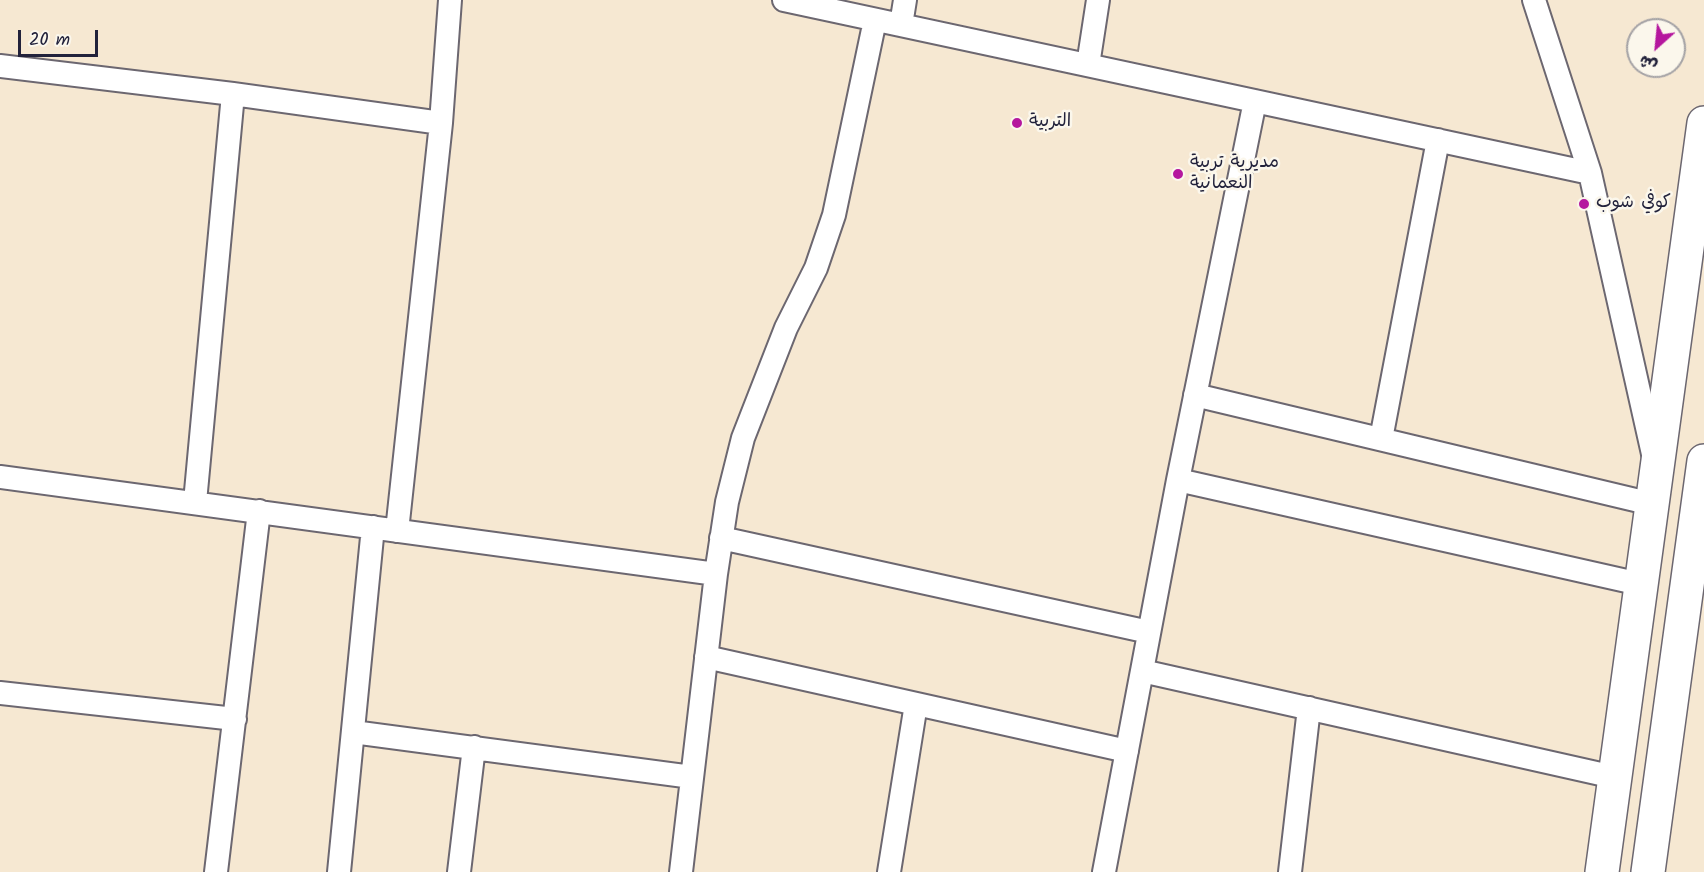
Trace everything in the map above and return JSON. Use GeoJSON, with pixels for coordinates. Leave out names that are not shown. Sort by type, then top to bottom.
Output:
{"type":"FeatureCollection","features":[{"type":"Feature","properties":{"kind":"main road"},"geometry":{"type":"LineString","coordinates":[[1602,872],[1704,123]]}},
{"type":"Feature","properties":{"kind":"main road"},"geometry":{"type":"LineString","coordinates":[[1648,872],[1698,552],[1704,461]]}},
{"type":"Feature","properties":{"kind":"street"},"geometry":{"type":"LineString","coordinates":[[397,531],[441,123],[450,0]]}},
{"type":"Feature","properties":{"kind":"street"},"geometry":{"type":"LineString","coordinates":[[784,0],[1590,173]]}},
{"type":"Feature","properties":{"kind":"street"},"geometry":{"type":"LineString","coordinates":[[901,25],[905,0]]}},
{"type":"Feature","properties":{"kind":"street"},"geometry":{"type":"LineString","coordinates":[[1088,65],[1098,0]]}},
{"type":"Feature","properties":{"kind":"street"},"geometry":{"type":"LineString","coordinates":[[1534,0],[1590,173],[1657,470]]}},
{"type":"Feature","properties":{"kind":"street"},"geometry":{"type":"LineString","coordinates":[[681,872],[716,574],[727,502],[743,438],[786,328],[816,268],[834,215],[875,20]]}},
{"type":"Feature","properties":{"kind":"street"},"geometry":{"type":"LineString","coordinates":[[0,66],[233,94],[441,123]]}},
{"type":"Feature","properties":{"kind":"street"},"geometry":{"type":"LineString","coordinates":[[195,502],[233,94]]}},
{"type":"Feature","properties":{"kind":"street"},"geometry":{"type":"LineString","coordinates":[[1104,872],[1178,480],[1255,101]]}},
{"type":"Feature","properties":{"kind":"street"},"geometry":{"type":"LineString","coordinates":[[1381,440],[1438,140]]}},
{"type":"Feature","properties":{"kind":"street"},"geometry":{"type":"LineString","coordinates":[[1195,395],[1652,504]]}},
{"type":"Feature","properties":{"kind":"street"},"geometry":{"type":"LineString","coordinates":[[0,477],[716,574]]}},
{"type":"Feature","properties":{"kind":"street"},"geometry":{"type":"LineString","coordinates":[[1178,480],[1640,584]]}},
{"type":"Feature","properties":{"kind":"street"},"geometry":{"type":"LineString","coordinates":[[216,872],[259,511]]}},
{"type":"Feature","properties":{"kind":"street"},"geometry":{"type":"LineString","coordinates":[[339,872],[373,527]]}},
{"type":"Feature","properties":{"kind":"street"},"geometry":{"type":"LineString","coordinates":[[721,538],[1149,632]]}},
{"type":"Feature","properties":{"kind":"street"},"geometry":{"type":"LineString","coordinates":[[706,657],[1127,751]]}},
{"type":"Feature","properties":{"kind":"street"},"geometry":{"type":"LineString","coordinates":[[1142,671],[1614,777]]}},
{"type":"Feature","properties":{"kind":"street"},"geometry":{"type":"LineString","coordinates":[[0,693],[235,719]]}},
{"type":"Feature","properties":{"kind":"street"},"geometry":{"type":"LineString","coordinates":[[889,872],[916,704]]}},
{"type":"Feature","properties":{"kind":"street"},"geometry":{"type":"LineString","coordinates":[[1290,872],[1309,708]]}},
{"type":"Feature","properties":{"kind":"street"},"geometry":{"type":"LineString","coordinates":[[353,732],[693,777]]}},
{"type":"Feature","properties":{"kind":"street"},"geometry":{"type":"LineString","coordinates":[[459,872],[474,747]]}},
{"type":"Feature","properties":{"kind":"place","name":"التربية"},"geometry":{"type":"Point","coordinates":[1017,123]}},
{"type":"Feature","properties":{"kind":"place","name":"مديرية تربية النعمانية"},"geometry":{"type":"Point","coordinates":[1178,174]}},
{"type":"Feature","properties":{"kind":"place","name":"كوفي شوب"},"geometry":{"type":"Point","coordinates":[1584,204]}}]}
